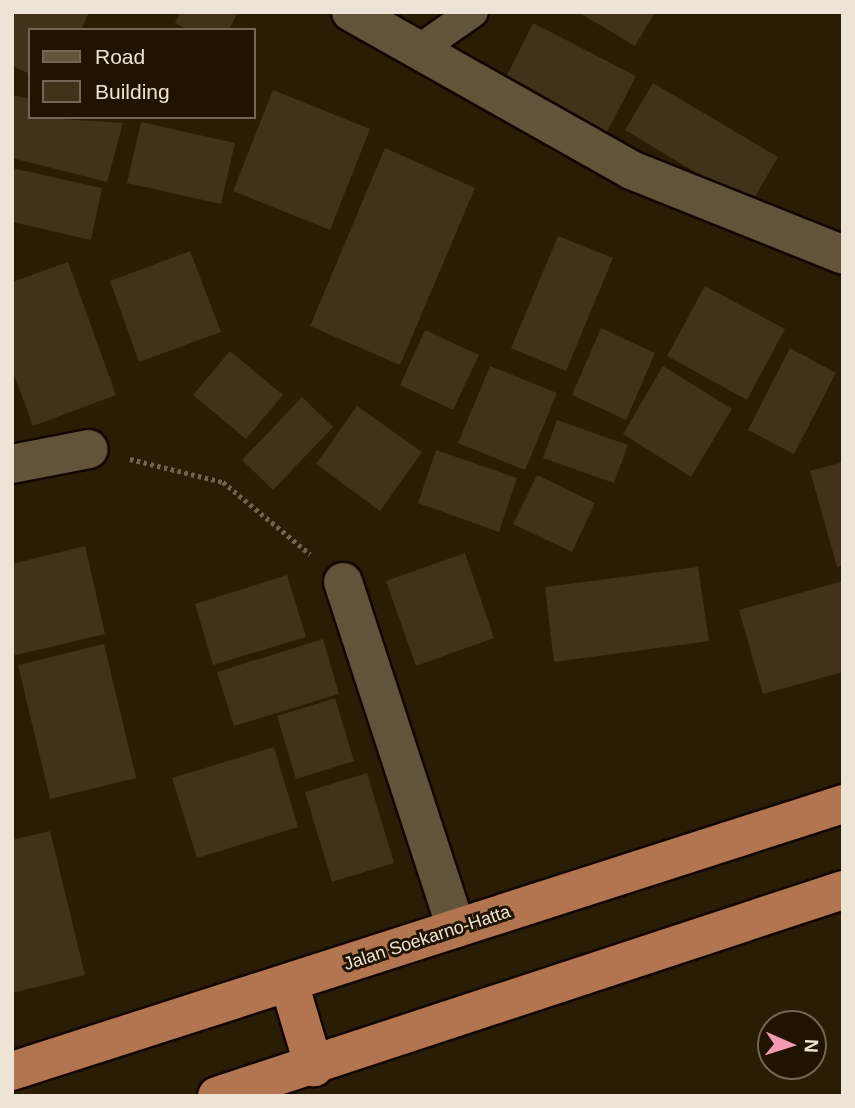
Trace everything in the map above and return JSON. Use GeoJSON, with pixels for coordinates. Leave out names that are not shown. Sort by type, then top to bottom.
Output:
{"type":"FeatureCollection","features":[{"type":"Feature","properties":{"kind":"highway","name":"Jalan Soekarno-Hatta"},"geometry":{"type":"LineString","coordinates":[[12,1072],[843,804]]}},
{"type":"Feature","properties":{"kind":"highway"},"geometry":{"type":"LineString","coordinates":[[217,1096],[262,1089],[314,1067],[843,890]]}},
{"type":"Feature","properties":{"kind":"highway"},"geometry":{"type":"LineString","coordinates":[[289,984],[314,1067]]}},
{"type":"Feature","properties":{"kind":"street"},"geometry":{"type":"LineString","coordinates":[[351,12],[631,170],[843,255]]}},
{"type":"Feature","properties":{"kind":"street"},"geometry":{"type":"LineString","coordinates":[[12,464],[89,449]]}},
{"type":"Feature","properties":{"kind":"street"},"geometry":{"type":"LineString","coordinates":[[343,582],[456,928]]}},
{"type":"Feature","properties":{"kind":"lane"},"geometry":{"type":"LineString","coordinates":[[417,51],[473,12]]}},
{"type":"Feature","properties":{"kind":"path"},"geometry":{"type":"LineString","coordinates":[[89,449],[223,482],[343,582]]}},
{"type":"Feature","properties":{"kind":"building"},"geometry":{"type":"Polygon","coordinates":[[[12,12],[89,12],[82,28],[28,28],[28,73],[12,66],[12,12]]]}},
{"type":"Feature","properties":{"kind":"building"},"geometry":{"type":"Polygon","coordinates":[[[181,12],[238,12],[230,28],[184,28],[175,23],[181,12]]]}},
{"type":"Feature","properties":{"kind":"building"},"geometry":{"type":"Polygon","coordinates":[[[578,12],[655,12],[635,46],[578,12]]]}},
{"type":"Feature","properties":{"kind":"building"},"geometry":{"type":"Polygon","coordinates":[[[533,23],[636,76],[604,138],[502,85],[533,23]]]}},
{"type":"Feature","properties":{"kind":"building"},"geometry":{"type":"Polygon","coordinates":[[[653,83],[778,157],[750,205],[625,130],[653,83]]]}},
{"type":"Feature","properties":{"kind":"building"},"geometry":{"type":"Polygon","coordinates":[[[273,90],[370,129],[330,230],[233,191],[273,90]]]}},
{"type":"Feature","properties":{"kind":"building"},"geometry":{"type":"Polygon","coordinates":[[[12,95],[28,99],[28,119],[123,123],[107,182],[12,158],[12,95]]]}},
{"type":"Feature","properties":{"kind":"building"},"geometry":{"type":"Polygon","coordinates":[[[141,122],[235,143],[221,204],[127,183],[141,122]]]}},
{"type":"Feature","properties":{"kind":"building"},"geometry":{"type":"Polygon","coordinates":[[[385,148],[475,188],[400,365],[310,326],[385,148]]]}},
{"type":"Feature","properties":{"kind":"building"},"geometry":{"type":"Polygon","coordinates":[[[12,168],[102,188],[91,240],[12,222],[12,168]]]}},
{"type":"Feature","properties":{"kind":"building"},"geometry":{"type":"Polygon","coordinates":[[[558,236],[613,258],[566,371],[511,348],[558,236]]]}},
{"type":"Feature","properties":{"kind":"building"},"geometry":{"type":"Polygon","coordinates":[[[190,251],[221,332],[139,362],[110,281],[190,251]]]}},
{"type":"Feature","properties":{"kind":"building"},"geometry":{"type":"Polygon","coordinates":[[[68,262],[116,395],[33,426],[12,369],[12,282],[68,262]]]}},
{"type":"Feature","properties":{"kind":"building"},"geometry":{"type":"Polygon","coordinates":[[[705,286],[785,329],[747,400],[667,356],[705,286]]]}},
{"type":"Feature","properties":{"kind":"building"},"geometry":{"type":"Polygon","coordinates":[[[601,328],[655,353],[626,420],[572,395],[601,328]]]}},
{"type":"Feature","properties":{"kind":"building"},"geometry":{"type":"Polygon","coordinates":[[[425,330],[479,355],[453,410],[400,385],[425,330]]]}},
{"type":"Feature","properties":{"kind":"building"},"geometry":{"type":"Polygon","coordinates":[[[790,348],[836,373],[794,454],[748,430],[790,348]]]}},
{"type":"Feature","properties":{"kind":"building"},"geometry":{"type":"Polygon","coordinates":[[[230,351],[283,395],[246,439],[193,395],[230,351]]]}},
{"type":"Feature","properties":{"kind":"building"},"geometry":{"type":"Polygon","coordinates":[[[490,366],[557,393],[525,470],[458,443],[490,366]]]}},
{"type":"Feature","properties":{"kind":"building"},"geometry":{"type":"Polygon","coordinates":[[[663,366],[732,409],[691,477],[623,434],[663,366]]]}},
{"type":"Feature","properties":{"kind":"building"},"geometry":{"type":"Polygon","coordinates":[[[302,397],[333,427],[273,490],[242,460],[302,397]]]}},
{"type":"Feature","properties":{"kind":"building"},"geometry":{"type":"Polygon","coordinates":[[[357,406],[422,452],[380,511],[316,464],[357,406]]]}},
{"type":"Feature","properties":{"kind":"building"},"geometry":{"type":"Polygon","coordinates":[[[557,420],[628,445],[614,483],[543,458],[557,420]]]}},
{"type":"Feature","properties":{"kind":"building"},"geometry":{"type":"Polygon","coordinates":[[[436,450],[517,478],[499,532],[418,503],[436,450]]]}},
{"type":"Feature","properties":{"kind":"building"},"geometry":{"type":"Polygon","coordinates":[[[843,462],[843,565],[837,567],[810,471],[843,462]]]}},
{"type":"Feature","properties":{"kind":"building"},"geometry":{"type":"Polygon","coordinates":[[[537,475],[595,503],[572,552],[513,524],[537,475]]]}},
{"type":"Feature","properties":{"kind":"building"},"geometry":{"type":"Polygon","coordinates":[[[85,546],[105,634],[12,656],[12,564],[85,546]]]}},
{"type":"Feature","properties":{"kind":"building"},"geometry":{"type":"Polygon","coordinates":[[[465,553],[494,638],[416,666],[386,581],[465,553]]]}},
{"type":"Feature","properties":{"kind":"building"},"geometry":{"type":"Polygon","coordinates":[[[698,567],[709,641],[554,662],[545,587],[698,567]]]}},
{"type":"Feature","properties":{"kind":"building"},"geometry":{"type":"Polygon","coordinates":[[[287,575],[306,637],[213,665],[195,604],[287,575]]]}},
{"type":"Feature","properties":{"kind":"building"},"geometry":{"type":"Polygon","coordinates":[[[843,581],[843,672],[763,694],[739,610],[843,581]]]}},
{"type":"Feature","properties":{"kind":"building"},"geometry":{"type":"Polygon","coordinates":[[[323,639],[339,694],[234,726],[217,672],[323,639]]]}},
{"type":"Feature","properties":{"kind":"building"},"geometry":{"type":"Polygon","coordinates":[[[104,644],[136,778],[50,799],[18,665],[104,644]]]}},
{"type":"Feature","properties":{"kind":"building"},"geometry":{"type":"Polygon","coordinates":[[[335,698],[354,761],[296,779],[277,716],[335,698]]]}},
{"type":"Feature","properties":{"kind":"building"},"geometry":{"type":"Polygon","coordinates":[[[274,747],[298,827],[197,858],[172,778],[274,747]]]}},
{"type":"Feature","properties":{"kind":"building"},"geometry":{"type":"Polygon","coordinates":[[[367,773],[394,863],[332,882],[305,792],[367,773]]]}},
{"type":"Feature","properties":{"kind":"building"},"geometry":{"type":"Polygon","coordinates":[[[50,831],[85,975],[12,993],[12,840],[50,831]]]}}]}
